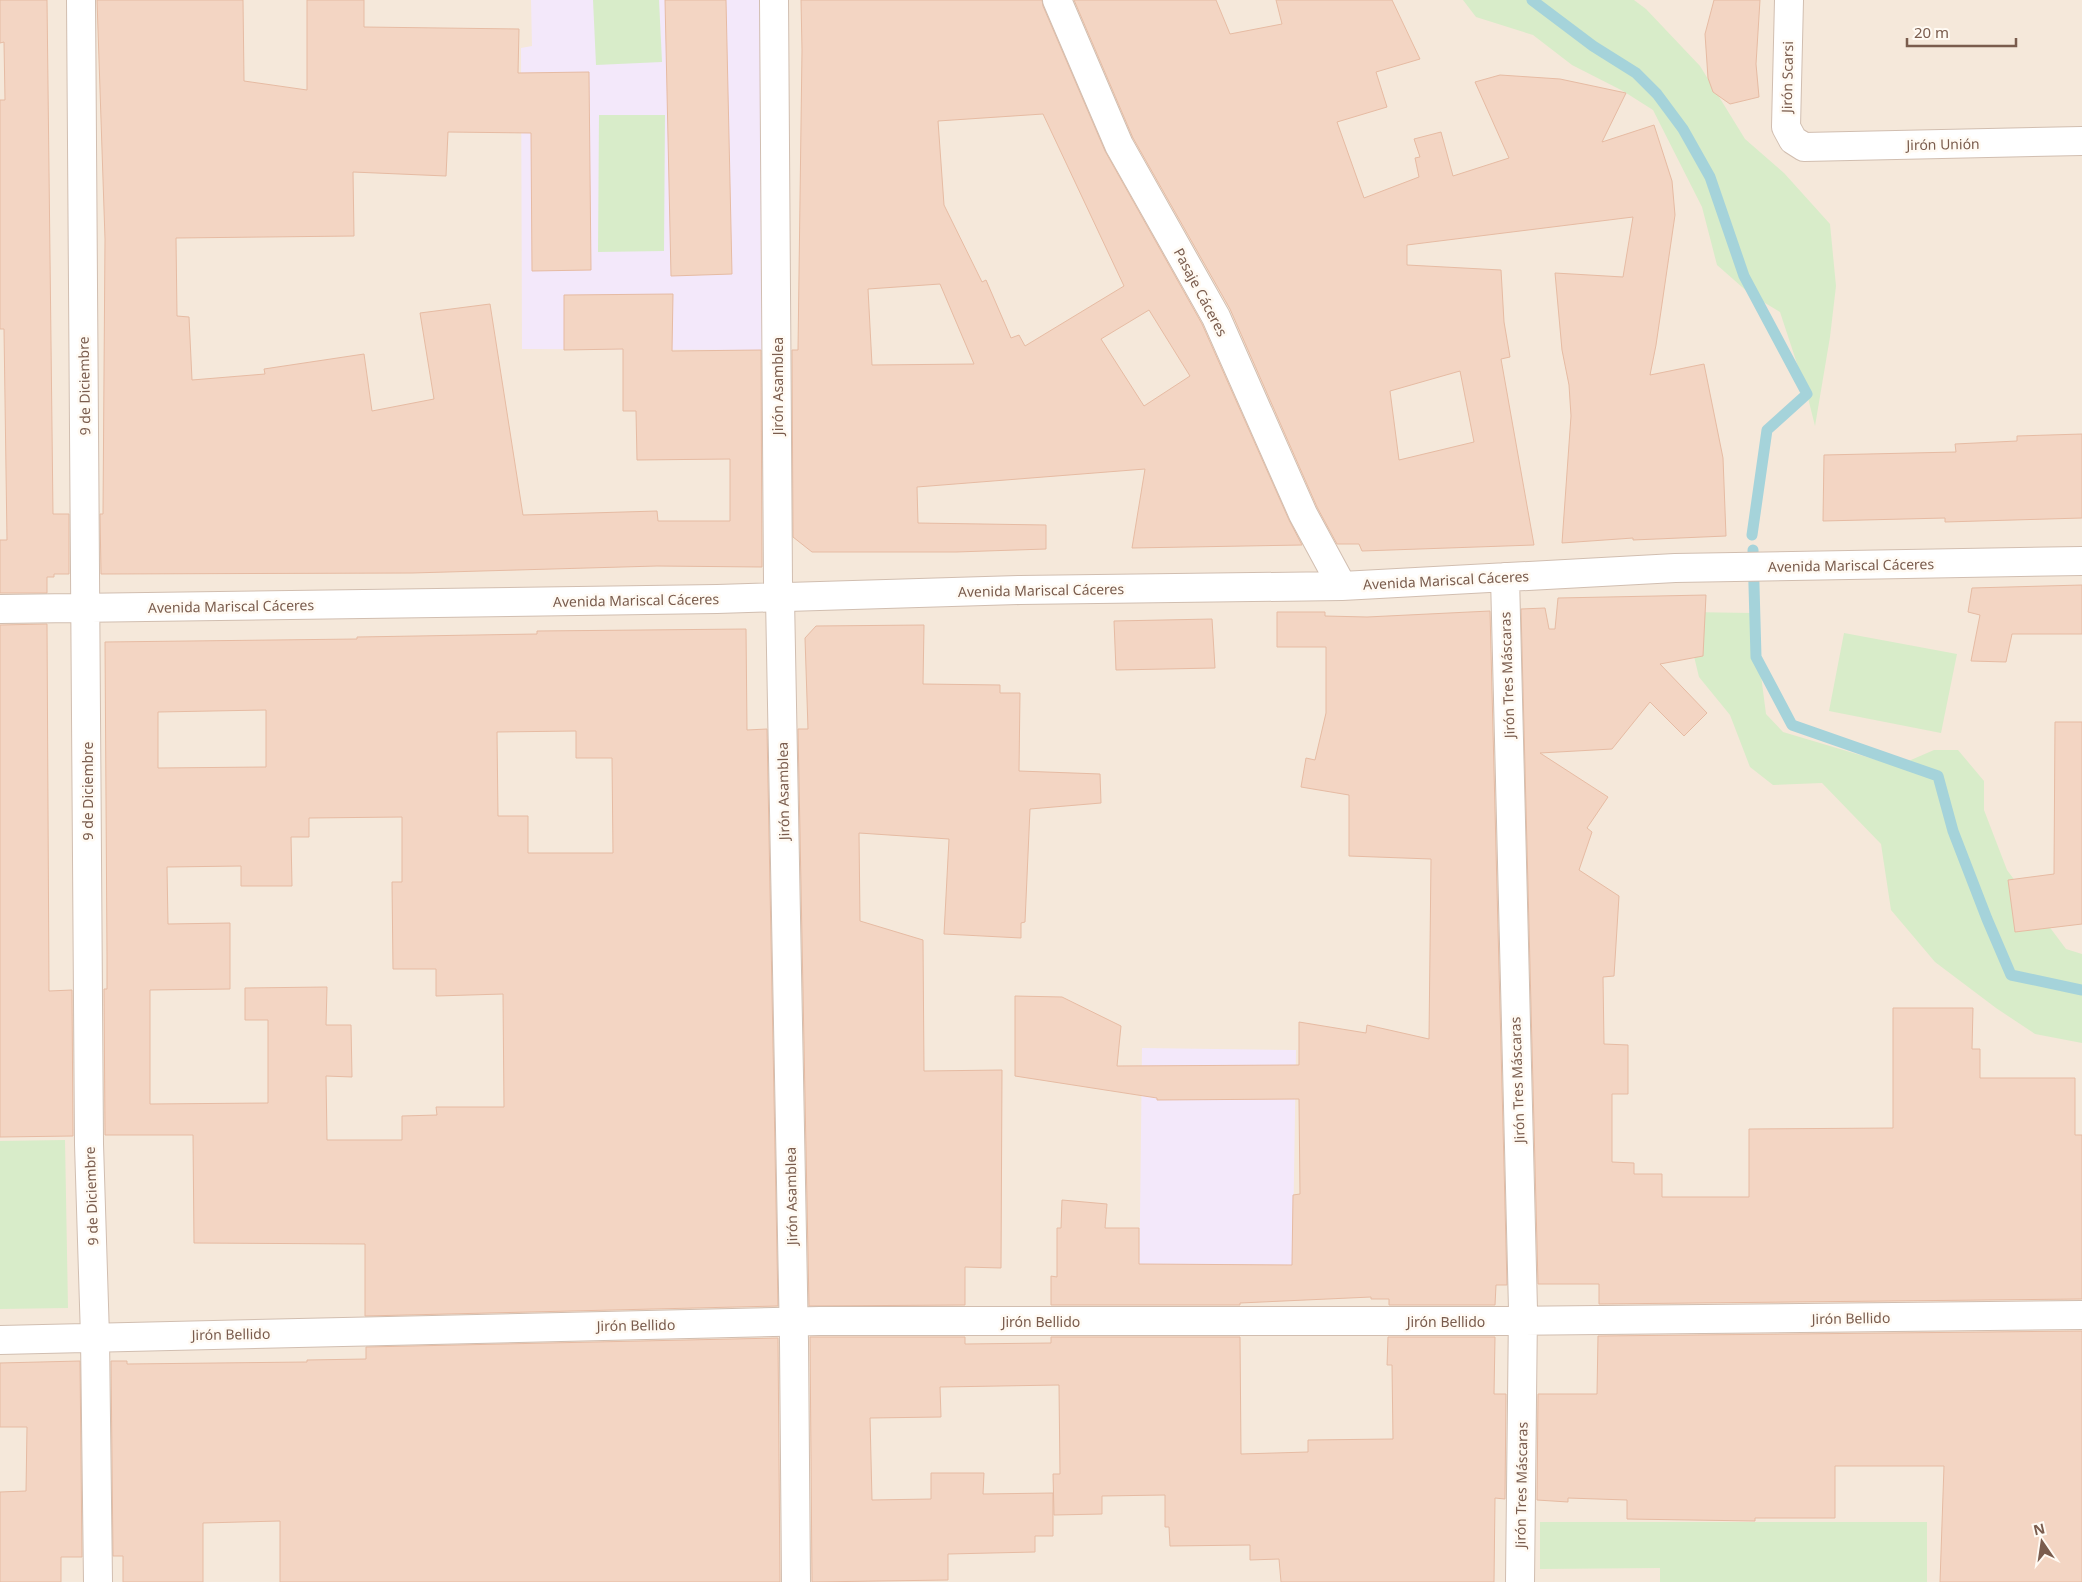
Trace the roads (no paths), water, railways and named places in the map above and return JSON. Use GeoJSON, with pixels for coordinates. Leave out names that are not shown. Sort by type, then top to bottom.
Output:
{"type":"FeatureCollection","features":[{"type":"Feature","properties":{"kind":"street","name":"9 de Diciembre"},"geometry":{"type":"LineString","coordinates":[[81,0],[89,1144],[95,1337],[98,1582]]}},
{"type":"Feature","properties":{"kind":"street","name":"Jirón Asamblea"},"geometry":{"type":"LineString","coordinates":[[774,0],[778,582],[780,598],[794,1322],[796,1582]]}},
{"type":"Feature","properties":{"kind":"street","name":"Pasaje Cáceres"},"geometry":{"type":"LineString","coordinates":[[1057,0],[1119,145],[1216,317],[1304,514],[1342,586]]}},
{"type":"Feature","properties":{"kind":"street","name":"Jirón Scarsi"},"geometry":{"type":"LineString","coordinates":[[1789,0],[1786,127],[1793,140],[1804,147]]}},
{"type":"Feature","properties":{"kind":"street","name":"Jirón Unión"},"geometry":{"type":"LineString","coordinates":[[1804,147],[2082,141]]}},
{"type":"Feature","properties":{"kind":"street","name":"Avenida Mariscal Cáceres"},"geometry":{"type":"LineString","coordinates":[[0,609],[780,598],[1020,590],[1342,586],[1675,568],[2082,561]]}},
{"type":"Feature","properties":{"kind":"street","name":"Jirón Tres Máscaras"},"geometry":{"type":"LineString","coordinates":[[1505,578],[1523,1321],[1520,1582]]}},
{"type":"Feature","properties":{"kind":"street","name":"Jirón Bellido"},"geometry":{"type":"LineString","coordinates":[[0,1340],[794,1322],[1523,1321],[2082,1315]]}},
{"type":"Feature","properties":{"kind":"waterway"},"geometry":{"type":"LineString","coordinates":[[1532,0],[1593,46],[1636,73],[1657,94],[1683,129],[1710,177],[1744,276],[1807,394],[1767,430],[1752,535]]}},
{"type":"Feature","properties":{"kind":"waterway"},"geometry":{"type":"LineString","coordinates":[[1753,550],[1756,657],[1792,725],[1938,776],[1953,831],[2011,975],[2082,990]]}}]}
